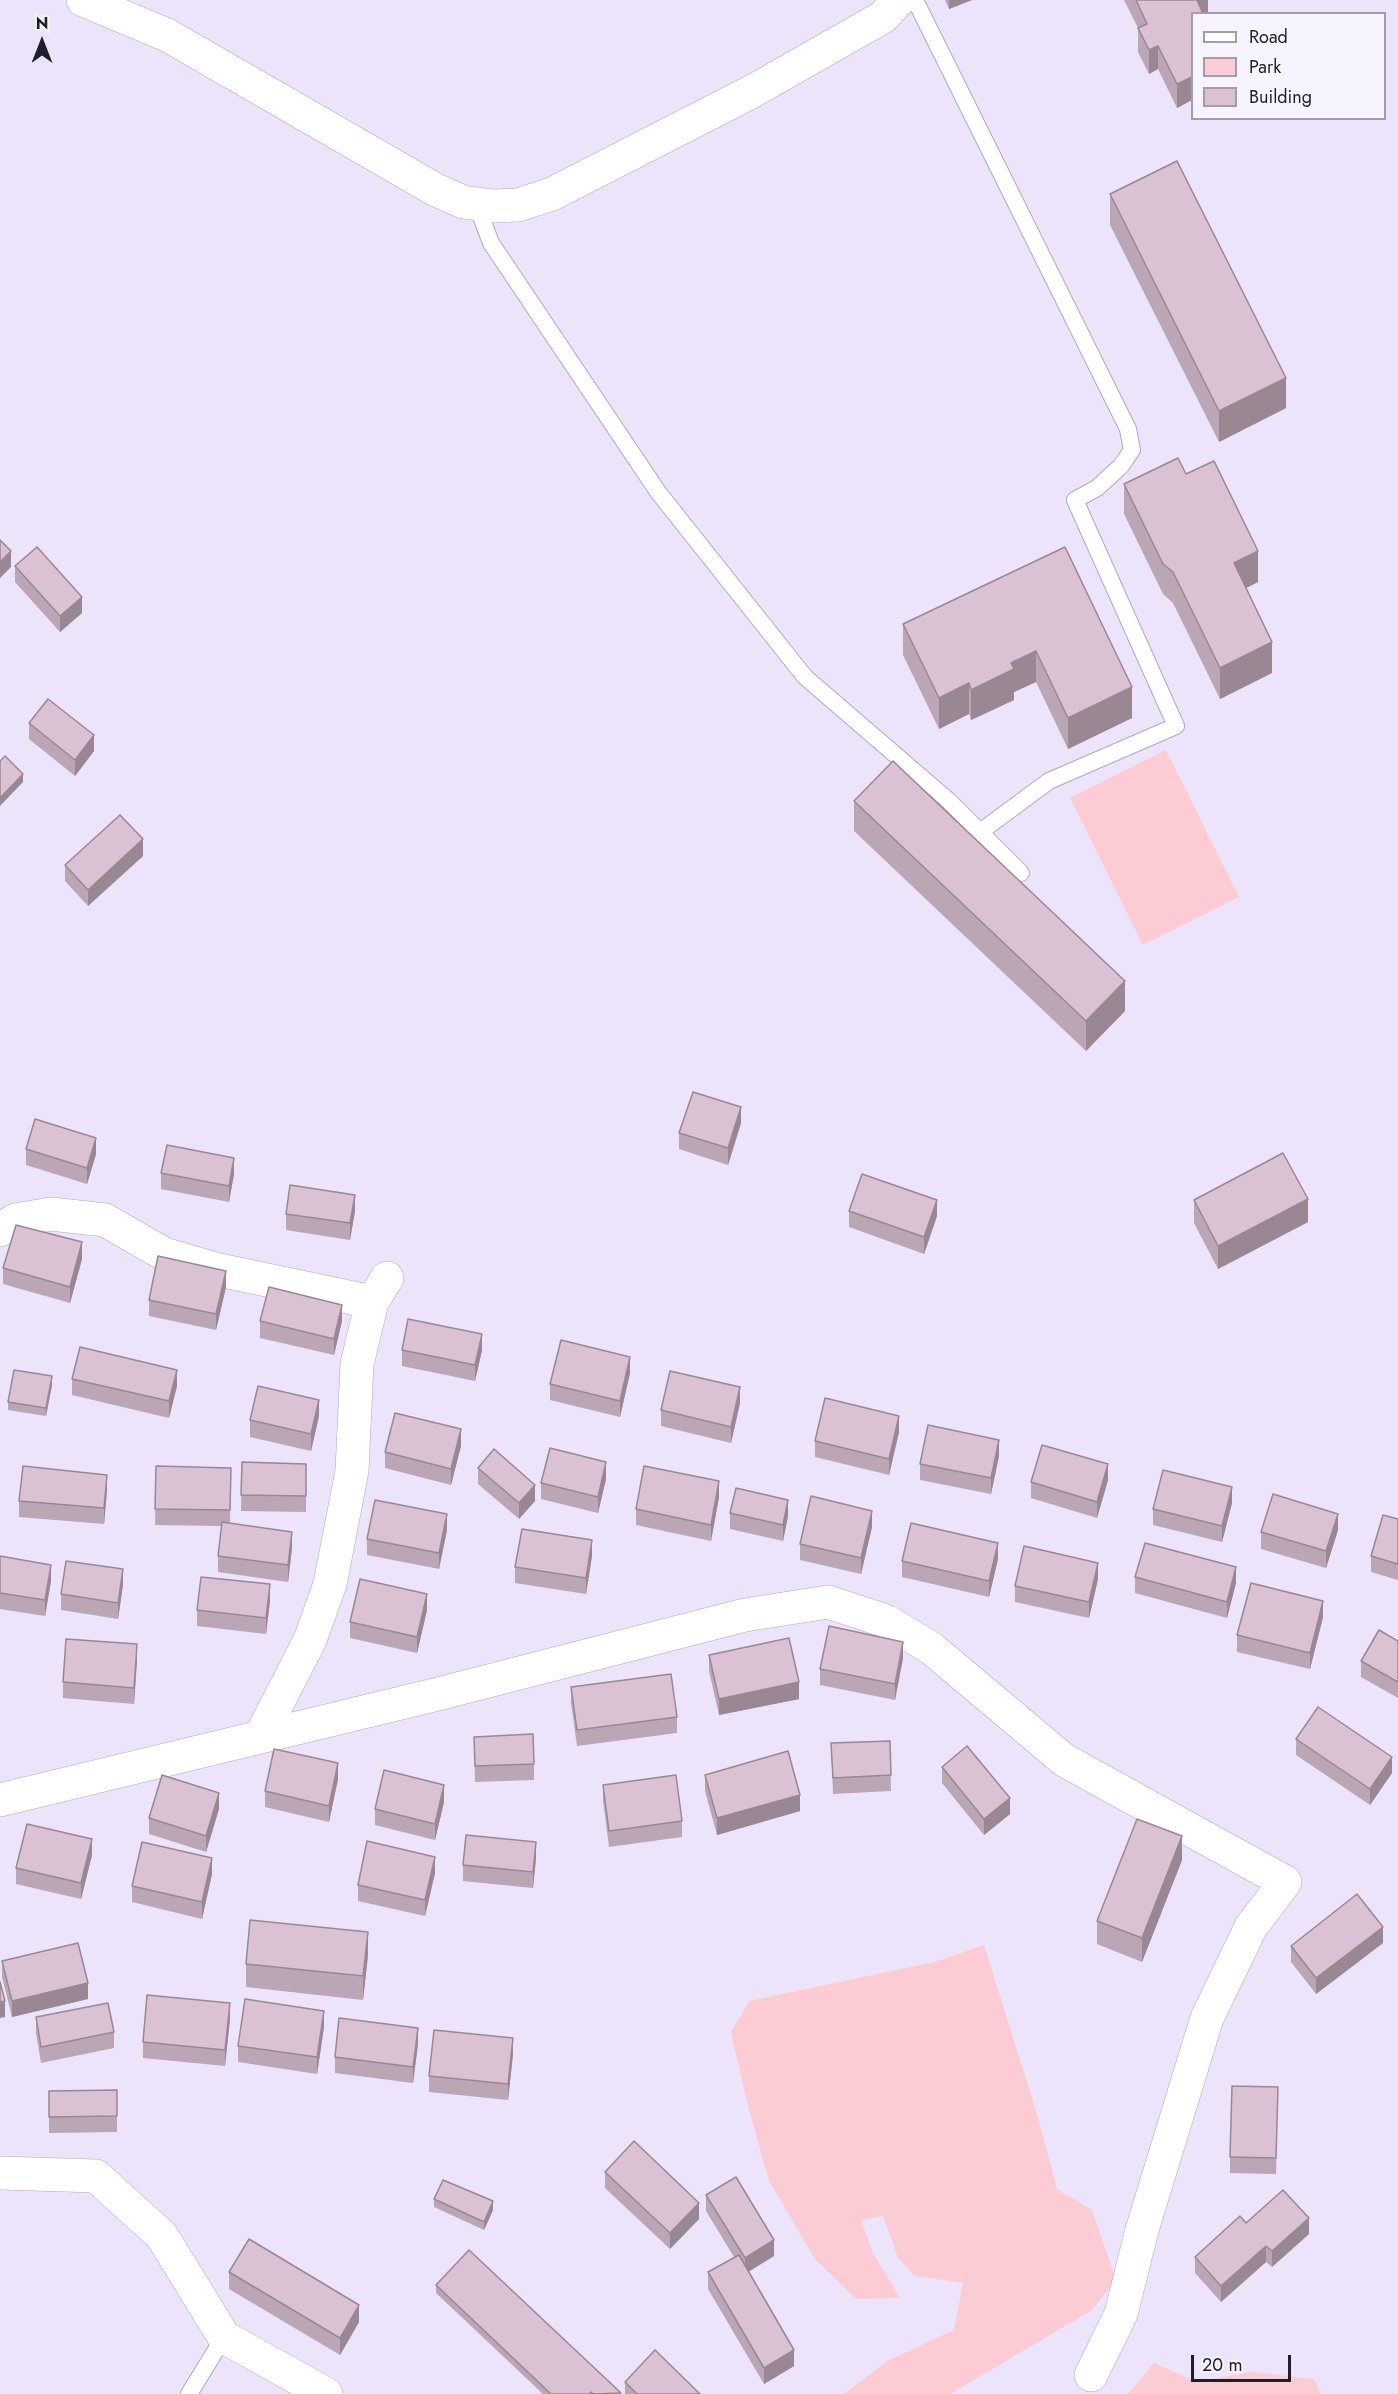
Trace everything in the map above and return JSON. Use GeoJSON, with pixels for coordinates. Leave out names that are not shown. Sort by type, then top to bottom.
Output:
{"type":"FeatureCollection","features":[{"type":"Feature","properties":{"kind":"street"},"geometry":{"type":"LineString","coordinates":[[83,0],[167,35],[436,190],[463,202],[518,205],[552,194],[753,91],[883,16],[899,0]]}},
{"type":"Feature","properties":{"kind":"street"},"geometry":{"type":"LineString","coordinates":[[0,1230],[15,1220],[51,1214],[105,1220],[164,1254],[208,1267],[380,1290],[357,1364],[352,1471],[330,1584],[310,1640],[260,1737]]}},
{"type":"Feature","properties":{"kind":"street"},"geometry":{"type":"LineString","coordinates":[[0,1800],[746,1615],[828,1602],[886,1621],[922,1643],[1064,1760],[1285,1882],[1251,1927],[1207,2018],[1142,2230],[1121,2314],[1091,2375]]}},
{"type":"Feature","properties":{"kind":"street"},"geometry":{"type":"LineString","coordinates":[[0,2173],[96,2176],[162,2236],[224,2337],[326,2394]]}},
{"type":"Feature","properties":{"kind":"lane"},"geometry":{"type":"LineString","coordinates":[[915,0],[1128,429],[1132,450],[1121,466],[1097,488],[1075,500],[1176,726],[1049,781],[980,832]]}},
{"type":"Feature","properties":{"kind":"lane"},"geometry":{"type":"LineString","coordinates":[[476,203],[491,243],[658,492],[805,677],[949,801],[1021,873]]}},
{"type":"Feature","properties":{"kind":"lane"},"geometry":{"type":"LineString","coordinates":[[189,2394],[224,2337]]}},
{"type":"Feature","properties":{"kind":"green space"},"geometry":{"type":"Polygon","coordinates":[[[1166,750],[1239,897],[1143,945],[1070,798],[1166,750]]]}},
{"type":"Feature","properties":{"kind":"green space"},"geometry":{"type":"Polygon","coordinates":[[[984,1945],[1038,2117],[1057,2189],[1092,2210],[1116,2280],[1091,2311],[950,2394],[844,2394],[887,2361],[954,2330],[963,2283],[915,2276],[898,2258],[883,2216],[861,2220],[873,2253],[900,2298],[856,2299],[815,2259],[769,2181],[731,2032],[749,2001],[935,1962],[984,1945]]]}},
{"type":"Feature","properties":{"kind":"green space"},"geometry":{"type":"Polygon","coordinates":[[[1154,2363],[1197,2382],[1251,2372],[1314,2379],[1321,2394],[1128,2394],[1154,2363]]]}},
{"type":"Feature","properties":{"kind":"building"},"geometry":{"type":"Polygon","coordinates":[[[1136,0],[1197,0],[1202,12],[1191,12],[1191,77],[1177,84],[1158,46],[1149,50],[1138,28],[1147,24],[1136,0]]]}},
{"type":"Feature","properties":{"kind":"building"},"geometry":{"type":"Polygon","coordinates":[[[1177,161],[1286,378],[1219,411],[1110,194],[1177,161]]]}},
{"type":"Feature","properties":{"kind":"building"},"geometry":{"type":"Polygon","coordinates":[[[1178,458],[1186,474],[1214,461],[1258,551],[1234,563],[1272,642],[1220,668],[1173,572],[1163,564],[1124,484],[1178,458]]]}},
{"type":"Feature","properties":{"kind":"building"},"geometry":{"type":"Polygon","coordinates":[[[0,540],[11,551],[0,562],[0,540]]]}},
{"type":"Feature","properties":{"kind":"building"},"geometry":{"type":"Polygon","coordinates":[[[37,547],[82,597],[60,616],[15,566],[37,547]]]}},
{"type":"Feature","properties":{"kind":"building"},"geometry":{"type":"Polygon","coordinates":[[[1065,547],[1132,687],[1068,718],[1036,651],[1011,663],[1014,669],[971,690],[969,683],[939,698],[903,624],[1065,547]]]}},
{"type":"Feature","properties":{"kind":"building"},"geometry":{"type":"Polygon","coordinates":[[[48,699],[94,735],[75,760],[29,723],[48,699]]]}},
{"type":"Feature","properties":{"kind":"building"},"geometry":{"type":"Polygon","coordinates":[[[5,756],[23,774],[0,798],[0,761],[5,756]]]}},
{"type":"Feature","properties":{"kind":"building"},"geometry":{"type":"Polygon","coordinates":[[[893,761],[1125,981],[1086,1021],[854,801],[893,761]]]}},
{"type":"Feature","properties":{"kind":"building"},"geometry":{"type":"Polygon","coordinates":[[[120,815],[143,839],[88,890],[65,865],[120,815]]]}},
{"type":"Feature","properties":{"kind":"building"},"geometry":{"type":"Polygon","coordinates":[[[693,1092],[741,1107],[728,1148],[679,1133],[693,1092]]]}},
{"type":"Feature","properties":{"kind":"building"},"geometry":{"type":"Polygon","coordinates":[[[35,1119],[96,1138],[87,1168],[26,1149],[35,1119]]]}},
{"type":"Feature","properties":{"kind":"building"},"geometry":{"type":"Polygon","coordinates":[[[167,1145],[234,1158],[229,1186],[161,1173],[167,1145]]]}},
{"type":"Feature","properties":{"kind":"building"},"geometry":{"type":"Polygon","coordinates":[[[1283,1153],[1308,1199],[1218,1246],[1194,1200],[1283,1153]]]}},
{"type":"Feature","properties":{"kind":"building"},"geometry":{"type":"Polygon","coordinates":[[[862,1174],[937,1200],[924,1237],[849,1211],[862,1174]]]}},
{"type":"Feature","properties":{"kind":"building"},"geometry":{"type":"Polygon","coordinates":[[[290,1185],[355,1195],[350,1223],[286,1214],[290,1185]]]}},
{"type":"Feature","properties":{"kind":"building"},"geometry":{"type":"Polygon","coordinates":[[[16,1225],[82,1242],[70,1287],[3,1268],[16,1225]]]}},
{"type":"Feature","properties":{"kind":"building"},"geometry":{"type":"Polygon","coordinates":[[[158,1256],[226,1271],[216,1314],[149,1300],[158,1256]]]}},
{"type":"Feature","properties":{"kind":"building"},"geometry":{"type":"Polygon","coordinates":[[[269,1287],[342,1305],[334,1339],[260,1321],[269,1287]]]}},
{"type":"Feature","properties":{"kind":"building"},"geometry":{"type":"Polygon","coordinates":[[[408,1319],[482,1334],[475,1365],[402,1350],[408,1319]]]}},
{"type":"Feature","properties":{"kind":"building"},"geometry":{"type":"Polygon","coordinates":[[[561,1340],[630,1357],[620,1401],[550,1384],[561,1340]]]}},
{"type":"Feature","properties":{"kind":"building"},"geometry":{"type":"Polygon","coordinates":[[[80,1347],[177,1370],[169,1401],[72,1379],[80,1347]]]}},
{"type":"Feature","properties":{"kind":"building"},"geometry":{"type":"Polygon","coordinates":[[[14,1370],[52,1376],[46,1408],[8,1402],[14,1370]]]}},
{"type":"Feature","properties":{"kind":"building"},"geometry":{"type":"Polygon","coordinates":[[[670,1371],[740,1387],[731,1427],[661,1410],[670,1371]]]}},
{"type":"Feature","properties":{"kind":"building"},"geometry":{"type":"Polygon","coordinates":[[[258,1386],[319,1400],[311,1434],[250,1420],[258,1386]]]}},
{"type":"Feature","properties":{"kind":"building"},"geometry":{"type":"Polygon","coordinates":[[[825,1398],[899,1416],[889,1459],[815,1441],[825,1398]]]}},
{"type":"Feature","properties":{"kind":"building"},"geometry":{"type":"Polygon","coordinates":[[[395,1413],[461,1429],[451,1469],[385,1452],[395,1413]]]}},
{"type":"Feature","properties":{"kind":"building"},"geometry":{"type":"Polygon","coordinates":[[[928,1425],[999,1440],[991,1478],[920,1464],[928,1425]]]}},
{"type":"Feature","properties":{"kind":"building"},"geometry":{"type":"Polygon","coordinates":[[[1042,1445],[1108,1464],[1097,1502],[1031,1482],[1042,1445]]]}},
{"type":"Feature","properties":{"kind":"building"},"geometry":{"type":"Polygon","coordinates":[[[550,1448],[606,1462],[598,1497],[541,1483],[550,1448]]]}},
{"type":"Feature","properties":{"kind":"building"},"geometry":{"type":"Polygon","coordinates":[[[494,1449],[535,1485],[519,1503],[478,1468],[494,1449]]]}},
{"type":"Feature","properties":{"kind":"building"},"geometry":{"type":"Polygon","coordinates":[[[242,1462],[306,1464],[306,1496],[241,1495],[242,1462]]]}},
{"type":"Feature","properties":{"kind":"building"},"geometry":{"type":"Polygon","coordinates":[[[23,1466],[107,1475],[104,1508],[19,1501],[23,1466]]]}},
{"type":"Feature","properties":{"kind":"building"},"geometry":{"type":"Polygon","coordinates":[[[156,1466],[231,1468],[230,1510],[155,1509],[156,1466]]]}},
{"type":"Feature","properties":{"kind":"building"},"geometry":{"type":"Polygon","coordinates":[[[644,1466],[719,1481],[711,1525],[636,1509],[644,1466]]]}},
{"type":"Feature","properties":{"kind":"building"},"geometry":{"type":"Polygon","coordinates":[[[1163,1470],[1232,1487],[1222,1526],[1153,1509],[1163,1470]]]}},
{"type":"Feature","properties":{"kind":"building"},"geometry":{"type":"Polygon","coordinates":[[[736,1488],[788,1500],[783,1525],[730,1513],[736,1488]]]}},
{"type":"Feature","properties":{"kind":"building"},"geometry":{"type":"Polygon","coordinates":[[[1273,1494],[1338,1514],[1326,1551],[1261,1532],[1273,1494]]]}},
{"type":"Feature","properties":{"kind":"building"},"geometry":{"type":"Polygon","coordinates":[[[811,1496],[872,1511],[861,1558],[800,1544],[811,1496]]]}},
{"type":"Feature","properties":{"kind":"building"},"geometry":{"type":"Polygon","coordinates":[[[375,1500],[447,1514],[439,1553],[367,1539],[375,1500]]]}},
{"type":"Feature","properties":{"kind":"building"},"geometry":{"type":"Polygon","coordinates":[[[1383,1515],[1398,1519],[1398,1564],[1371,1556],[1383,1515]]]}},
{"type":"Feature","properties":{"kind":"building"},"geometry":{"type":"Polygon","coordinates":[[[222,1522],[292,1532],[288,1565],[218,1556],[222,1522]]]}},
{"type":"Feature","properties":{"kind":"building"},"geometry":{"type":"Polygon","coordinates":[[[911,1523],[998,1543],[989,1581],[902,1561],[911,1523]]]}},
{"type":"Feature","properties":{"kind":"building"},"geometry":{"type":"Polygon","coordinates":[[[522,1529],[592,1540],[586,1578],[515,1567],[522,1529]]]}},
{"type":"Feature","properties":{"kind":"building"},"geometry":{"type":"Polygon","coordinates":[[[1145,1543],[1236,1567],[1227,1602],[1135,1577],[1145,1543]]]}},
{"type":"Feature","properties":{"kind":"building"},"geometry":{"type":"Polygon","coordinates":[[[1024,1546],[1098,1563],[1089,1602],[1015,1586],[1024,1546]]]}},
{"type":"Feature","properties":{"kind":"building"},"geometry":{"type":"Polygon","coordinates":[[[0,1556],[51,1565],[45,1600],[0,1593],[0,1556]]]}},
{"type":"Feature","properties":{"kind":"building"},"geometry":{"type":"Polygon","coordinates":[[[66,1561],[123,1569],[118,1603],[61,1594],[66,1561]]]}},
{"type":"Feature","properties":{"kind":"building"},"geometry":{"type":"Polygon","coordinates":[[[201,1577],[270,1584],[266,1618],[197,1610],[201,1577]]]}},
{"type":"Feature","properties":{"kind":"building"},"geometry":{"type":"Polygon","coordinates":[[[360,1579],[427,1594],[417,1637],[350,1622],[360,1579]]]}},
{"type":"Feature","properties":{"kind":"building"},"geometry":{"type":"Polygon","coordinates":[[[1251,1583],[1323,1601],[1310,1653],[1237,1635],[1251,1583]]]}},
{"type":"Feature","properties":{"kind":"building"},"geometry":{"type":"Polygon","coordinates":[[[829,1626],[903,1642],[895,1684],[820,1669],[829,1626]]]}},
{"type":"Feature","properties":{"kind":"building"},"geometry":{"type":"Polygon","coordinates":[[[1379,1630],[1398,1641],[1398,1682],[1361,1661],[1379,1630]]]}},
{"type":"Feature","properties":{"kind":"building"},"geometry":{"type":"Polygon","coordinates":[[[789,1638],[799,1682],[719,1699],[709,1655],[789,1638]]]}},
{"type":"Feature","properties":{"kind":"building"},"geometry":{"type":"Polygon","coordinates":[[[66,1639],[137,1644],[134,1688],[63,1682],[66,1639]]]}},
{"type":"Feature","properties":{"kind":"building"},"geometry":{"type":"Polygon","coordinates":[[[671,1674],[677,1717],[577,1730],[571,1687],[671,1674]]]}},
{"type":"Feature","properties":{"kind":"building"},"geometry":{"type":"Polygon","coordinates":[[[1318,1707],[1392,1757],[1370,1789],[1296,1739],[1318,1707]]]}},
{"type":"Feature","properties":{"kind":"building"},"geometry":{"type":"Polygon","coordinates":[[[533,1734],[534,1764],[475,1766],[474,1737],[533,1734]]]}},
{"type":"Feature","properties":{"kind":"building"},"geometry":{"type":"Polygon","coordinates":[[[890,1741],[891,1775],[833,1778],[831,1743],[890,1741]]]}},
{"type":"Feature","properties":{"kind":"building"},"geometry":{"type":"Polygon","coordinates":[[[967,1746],[1010,1798],[984,1819],[942,1767],[967,1746]]]}},
{"type":"Feature","properties":{"kind":"building"},"geometry":{"type":"Polygon","coordinates":[[[274,1749],[338,1763],[329,1806],[265,1791],[274,1749]]]}},
{"type":"Feature","properties":{"kind":"building"},"geometry":{"type":"Polygon","coordinates":[[[788,1751],[800,1795],[717,1818],[705,1775],[788,1751]]]}},
{"type":"Feature","properties":{"kind":"building"},"geometry":{"type":"Polygon","coordinates":[[[384,1770],[444,1785],[435,1824],[375,1809],[384,1770]]]}},
{"type":"Feature","properties":{"kind":"building"},"geometry":{"type":"Polygon","coordinates":[[[162,1775],[219,1793],[206,1836],[149,1818],[162,1775]]]}},
{"type":"Feature","properties":{"kind":"building"},"geometry":{"type":"Polygon","coordinates":[[[676,1775],[682,1821],[609,1831],[603,1785],[676,1775]]]}},
{"type":"Feature","properties":{"kind":"building"},"geometry":{"type":"Polygon","coordinates":[[[1137,1819],[1182,1836],[1142,1938],[1097,1921],[1137,1819]]]}},
{"type":"Feature","properties":{"kind":"building"},"geometry":{"type":"Polygon","coordinates":[[[27,1824],[92,1839],[81,1883],[16,1868],[27,1824]]]}},
{"type":"Feature","properties":{"kind":"building"},"geometry":{"type":"Polygon","coordinates":[[[466,1835],[536,1842],[533,1872],[463,1865],[466,1835]]]}},
{"type":"Feature","properties":{"kind":"building"},"geometry":{"type":"Polygon","coordinates":[[[367,1841],[435,1857],[425,1900],[358,1885],[367,1841]]]}},
{"type":"Feature","properties":{"kind":"building"},"geometry":{"type":"Polygon","coordinates":[[[142,1842],[212,1858],[202,1902],[132,1886],[142,1842]]]}},
{"type":"Feature","properties":{"kind":"building"},"geometry":{"type":"Polygon","coordinates":[[[1357,1894],[1383,1927],[1316,1978],[1291,1946],[1357,1894]]]}},
{"type":"Feature","properties":{"kind":"building"},"geometry":{"type":"Polygon","coordinates":[[[250,1920],[368,1932],[363,1976],[246,1964],[250,1920]]]}},
{"type":"Feature","properties":{"kind":"building"},"geometry":{"type":"Polygon","coordinates":[[[78,1943],[88,1983],[12,2001],[2,1961],[78,1943]]]}},
{"type":"Feature","properties":{"kind":"building"},"geometry":{"type":"Polygon","coordinates":[[[0,1982],[5,2001],[0,2002],[0,1982]]]}},
{"type":"Feature","properties":{"kind":"building"},"geometry":{"type":"Polygon","coordinates":[[[147,1995],[230,2003],[225,2050],[143,2042],[147,1995]]]}},
{"type":"Feature","properties":{"kind":"building"},"geometry":{"type":"Polygon","coordinates":[[[245,1999],[324,2011],[317,2057],[238,2046],[245,1999]]]}},
{"type":"Feature","properties":{"kind":"building"},"geometry":{"type":"Polygon","coordinates":[[[108,2003],[114,2032],[41,2047],[36,2017],[108,2003]]]}},
{"type":"Feature","properties":{"kind":"building"},"geometry":{"type":"Polygon","coordinates":[[[339,2018],[418,2028],[413,2067],[335,2057],[339,2018]]]}},
{"type":"Feature","properties":{"kind":"building"},"geometry":{"type":"Polygon","coordinates":[[[434,2030],[513,2038],[508,2084],[429,2076],[434,2030]]]}},
{"type":"Feature","properties":{"kind":"building"},"geometry":{"type":"Polygon","coordinates":[[[1232,2086],[1278,2087],[1276,2158],[1230,2157],[1232,2086]]]}},
{"type":"Feature","properties":{"kind":"building"},"geometry":{"type":"Polygon","coordinates":[[[117,2090],[117,2116],[49,2117],[49,2091],[117,2090]]]}},
{"type":"Feature","properties":{"kind":"building"},"geometry":{"type":"Polygon","coordinates":[[[634,2141],[699,2203],[670,2233],[605,2172],[634,2141]]]}},
{"type":"Feature","properties":{"kind":"building"},"geometry":{"type":"Polygon","coordinates":[[[736,2177],[774,2240],[745,2258],[706,2195],[736,2177]]]}},
{"type":"Feature","properties":{"kind":"building"},"geometry":{"type":"Polygon","coordinates":[[[443,2180],[493,2201],[484,2222],[434,2199],[443,2180]]]}},
{"type":"Feature","properties":{"kind":"building"},"geometry":{"type":"Polygon","coordinates":[[[1283,2190],[1309,2218],[1272,2251],[1266,2246],[1221,2286],[1195,2257],[1240,2216],[1246,2223],[1283,2190]]]}},
{"type":"Feature","properties":{"kind":"building"},"geometry":{"type":"Polygon","coordinates":[[[249,2239],[359,2305],[340,2338],[229,2272],[249,2239]]]}},
{"type":"Feature","properties":{"kind":"building"},"geometry":{"type":"Polygon","coordinates":[[[469,2250],[621,2393],[551,2394],[436,2285],[469,2250]]]}},
{"type":"Feature","properties":{"kind":"building"},"geometry":{"type":"Polygon","coordinates":[[[739,2255],[794,2350],[764,2368],[708,2272],[739,2255]]]}},
{"type":"Feature","properties":{"kind":"building"},"geometry":{"type":"Polygon","coordinates":[[[655,2350],[700,2394],[637,2394],[625,2382],[655,2350]]]}}]}
